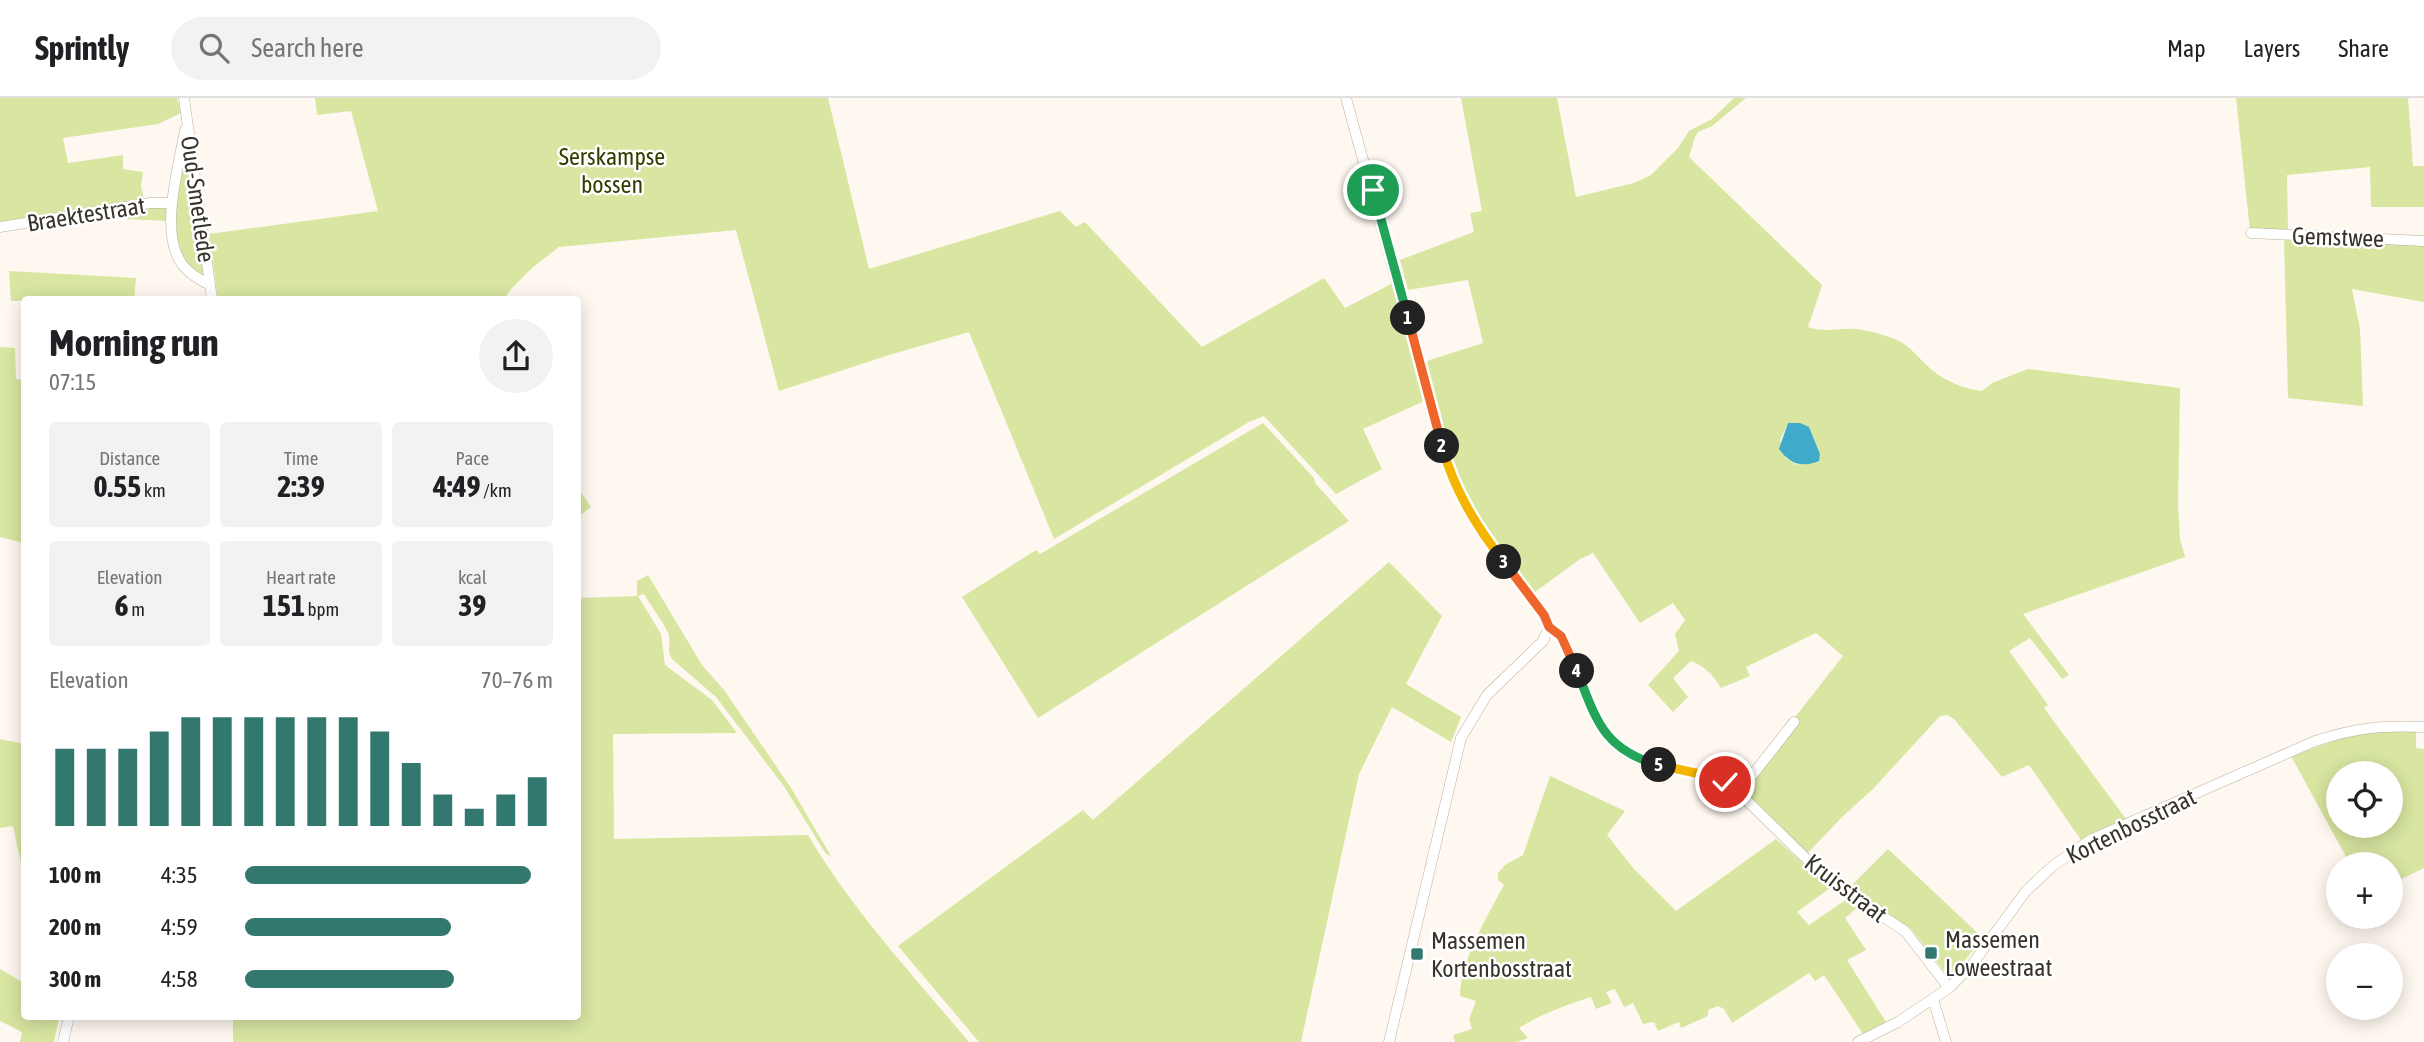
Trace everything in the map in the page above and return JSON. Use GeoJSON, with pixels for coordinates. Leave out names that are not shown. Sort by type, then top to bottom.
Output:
{"type":"FeatureCollection","features":[{"type":"Feature","properties":{"kind":"street","name":"Oud-Smetlede"},"geometry":{"type":"LineString","coordinates":[[184,98],[212,296]]}},
{"type":"Feature","properties":{"kind":"street","name":"Kruisstraat"},"geometry":{"type":"LineString","coordinates":[[1346,98],[1446,462],[1459,494],[1473,520],[1544,615],[1549,627],[1561,636],[1595,716],[1606,735],[1619,748],[1651,763],[1714,777],[1732,786],[1831,883],[1905,931],[1949,988]]}},
{"type":"Feature","properties":{"kind":"street"},"geometry":{"type":"LineString","coordinates":[[187,119],[172,203],[174,249],[181,264],[210,285]]}},
{"type":"Feature","properties":{"kind":"street","name":"Braektestraat"},"geometry":{"type":"LineString","coordinates":[[0,227],[150,203],[172,203]]}},
{"type":"Feature","properties":{"kind":"street","name":"Gemstwee"},"geometry":{"type":"LineString","coordinates":[[2251,233],[2424,241]]}},
{"type":"Feature","properties":{"kind":"street"},"geometry":{"type":"LineString","coordinates":[[1389,1042],[1461,738],[1487,695],[1543,641],[1549,627]]}},
{"type":"Feature","properties":{"kind":"street"},"geometry":{"type":"LineString","coordinates":[[1739,792],[1794,722]]}},
{"type":"Feature","properties":{"kind":"street","name":"Kortenbosstraat"},"geometry":{"type":"LineString","coordinates":[[1858,1042],[1898,1022],[1949,988],[1971,966],[2026,891],[2053,865],[2092,839],[2315,741],[2347,730],[2385,725],[2424,727]]}},
{"type":"Feature","properties":{"kind":"street"},"geometry":{"type":"LineString","coordinates":[[1933,999],[1946,1042]]}},
{"type":"Feature","properties":{"kind":"street"},"geometry":{"type":"LineString","coordinates":[[63,1042],[68,1020]]}},
{"type":"Feature","properties":{"kind":"green space"},"geometry":{"type":"Polygon","coordinates":[[[0,98],[177,98],[181,113],[158,124],[63,138],[68,163],[123,155],[123,169],[143,172],[141,186],[144,199],[0,224],[0,98]]]}},
{"type":"Feature","properties":{"kind":"green space","name":"Serskampse bossen"},"geometry":{"type":"Polygon","coordinates":[[[315,98],[828,98],[869,269],[1060,211],[1076,227],[1085,222],[1202,347],[1324,278],[1345,308],[1393,283],[1424,401],[1363,429],[1382,469],[1336,494],[1264,416],[1249,422],[1054,539],[969,332],[779,391],[736,230],[559,247],[533,267],[506,296],[218,296],[209,234],[378,211],[351,111],[317,115],[315,98]]]}},
{"type":"Feature","properties":{"kind":"green space"},"geometry":{"type":"Polygon","coordinates":[[[1461,98],[1557,98],[1576,197],[1634,183],[1651,175],[1678,148],[1689,131],[1712,119],[1734,98],[1746,98],[1712,126],[1698,132],[1689,157],[1822,285],[1808,327],[1826,330],[1856,329],[1889,337],[1908,347],[1943,378],[1982,391],[1992,383],[2028,369],[2180,388],[2178,506],[2180,539],[2185,557],[2023,614],[2069,675],[2062,679],[2030,638],[2009,651],[2048,705],[2044,708],[2126,819],[2081,840],[2029,765],[2002,777],[1954,719],[1947,715],[1940,716],[1872,790],[1806,855],[1751,798],[1746,788],[1800,721],[1795,717],[1843,656],[1816,633],[1746,667],[1750,676],[1721,688],[1709,672],[1691,661],[1673,678],[1688,697],[1673,712],[1648,685],[1679,651],[1675,634],[1685,620],[1673,603],[1640,623],[1593,553],[1580,559],[1535,592],[1476,514],[1456,470],[1446,439],[1427,361],[1483,343],[1468,280],[1408,290],[1400,260],[1474,232],[1470,213],[1482,211],[1461,98]],[[1788,423],[1780,440],[1786,458],[1797,465],[1820,454],[1809,427],[1788,423]]]}},
{"type":"Feature","properties":{"kind":"green space"},"geometry":{"type":"Polygon","coordinates":[[[2236,98],[2408,98],[2413,166],[2424,166],[2424,207],[2371,207],[2370,167],[2287,175],[2288,233],[2250,231],[2236,98]]]}},
{"type":"Feature","properties":{"kind":"green space"},"geometry":{"type":"Polygon","coordinates":[[[185,153],[204,272],[201,276],[182,257],[176,241],[176,210],[185,153]]]}},
{"type":"Feature","properties":{"kind":"green space"},"geometry":{"type":"Polygon","coordinates":[[[163,205],[168,208],[169,221],[79,217],[163,205]]]}},
{"type":"Feature","properties":{"kind":"green space"},"geometry":{"type":"Polygon","coordinates":[[[2284,238],[2424,243],[2424,302],[2352,289],[2360,329],[2363,406],[2288,398],[2284,238]]]}},
{"type":"Feature","properties":{"kind":"green space"},"geometry":{"type":"Polygon","coordinates":[[[9,271],[136,278],[134,296],[21,296],[21,301],[11,301],[9,271]]]}},
{"type":"Feature","properties":{"kind":"green space"},"geometry":{"type":"Polygon","coordinates":[[[0,347],[15,348],[16,379],[21,380],[21,542],[0,537],[0,347]]]}},
{"type":"Feature","properties":{"kind":"green space"},"geometry":{"type":"Polygon","coordinates":[[[1263,423],[1349,521],[1038,718],[962,597],[1036,550],[1040,554],[1263,423]]]}},
{"type":"Feature","properties":{"kind":"green space"},"geometry":{"type":"Polygon","coordinates":[[[581,492],[591,507],[581,514],[581,492]]]}},
{"type":"Feature","properties":{"kind":"green space"},"geometry":{"type":"Polygon","coordinates":[[[1389,562],[1442,616],[1406,684],[1461,717],[1451,742],[1392,707],[1359,774],[1301,1042],[979,1042],[898,946],[1083,810],[1093,820],[1389,562]]]}},
{"type":"Feature","properties":{"kind":"green space"},"geometry":{"type":"Polygon","coordinates":[[[648,575],[702,665],[724,690],[791,788],[831,856],[826,854],[783,785],[716,697],[672,659],[668,633],[644,594],[638,596],[661,634],[665,665],[712,700],[737,733],[613,734],[614,839],[808,835],[864,916],[969,1042],[233,1042],[233,1020],[581,1020],[581,598],[637,596],[637,581],[648,575]]]}},
{"type":"Feature","properties":{"kind":"green space"},"geometry":{"type":"Polygon","coordinates":[[[2370,732],[2416,732],[2416,748],[2424,749],[2424,868],[2403,878],[2403,852],[2343,852],[2336,838],[2403,838],[2403,761],[2326,761],[2326,820],[2291,756],[2345,737],[2370,732]]]}},
{"type":"Feature","properties":{"kind":"green space"},"geometry":{"type":"Polygon","coordinates":[[[0,739],[21,743],[21,863],[13,826],[0,828],[0,739]]]}},
{"type":"Feature","properties":{"kind":"green space"},"geometry":{"type":"Polygon","coordinates":[[[1550,776],[1625,811],[1607,835],[1634,869],[1676,911],[1776,839],[1830,888],[1797,912],[1809,925],[1847,899],[1858,907],[1845,918],[1866,950],[1847,960],[1886,1022],[1863,1034],[1824,975],[1815,981],[1809,973],[1732,1023],[1724,1009],[1718,1006],[1708,1010],[1708,1016],[1681,1028],[1679,1022],[1658,1031],[1654,1022],[1643,1024],[1633,1003],[1624,1007],[1615,989],[1606,992],[1612,1003],[1596,1009],[1591,997],[1527,1023],[1519,1028],[1528,1038],[1517,1042],[1455,1042],[1453,1035],[1472,1029],[1469,1019],[1476,1001],[1460,996],[1461,983],[1476,939],[1504,885],[1498,880],[1498,873],[1505,865],[1523,855],[1550,776]]]}},
{"type":"Feature","properties":{"kind":"green space"},"geometry":{"type":"Polygon","coordinates":[[[1888,849],[1983,938],[1952,976],[1947,975],[1911,929],[1848,889],[1888,849]]]}},
{"type":"Feature","properties":{"kind":"green space"},"geometry":{"type":"Polygon","coordinates":[[[0,969],[21,981],[21,1020],[58,1020],[54,1042],[20,1042],[22,1033],[0,1021],[0,969]]]}},
{"type":"Feature","properties":{"kind":"water"},"geometry":{"type":"Polygon","coordinates":[[[1788,423],[1800,423],[1809,427],[1820,454],[1819,461],[1801,464],[1783,454],[1779,449],[1788,423]]]}},
{"type":"Feature","properties":{"kind":"place","name":"Massemen Loweestraat"},"geometry":{"type":"Point","coordinates":[1931,953]}},
{"type":"Feature","properties":{"kind":"place","name":"Massemen Kortenbosstraat"},"geometry":{"type":"Point","coordinates":[1417,954]}},
{"type":"Feature","properties":{"kind":"route"},"geometry":{"type":"LineString","coordinates":[[1373,190],[1446,462],[1473,520],[1544,615],[1549,627],[1561,636],[1595,716],[1606,735],[1619,748],[1634,757],[1725,782]]}}]}
